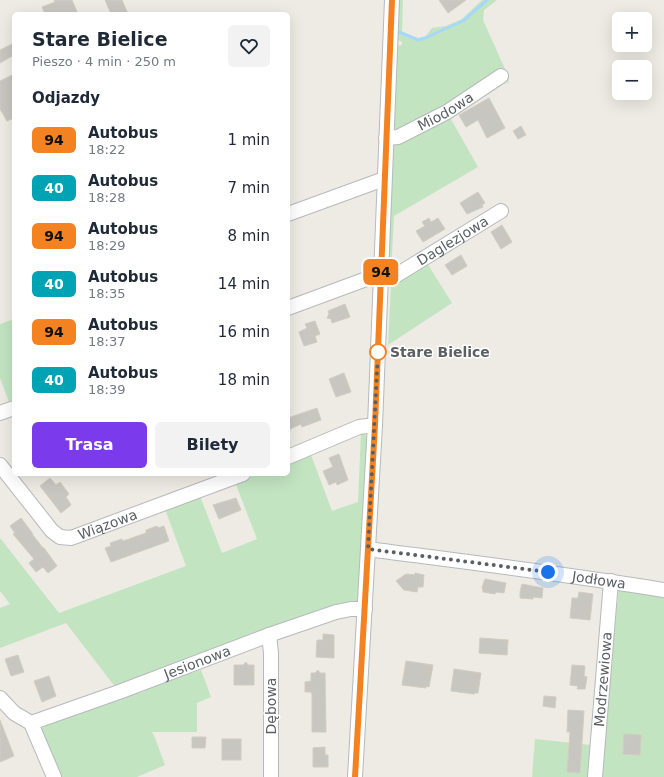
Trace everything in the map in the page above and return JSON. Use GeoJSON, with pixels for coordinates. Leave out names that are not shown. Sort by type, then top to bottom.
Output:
{"type":"FeatureCollection","features":[{"type":"Feature","properties":{"kind":"street"},"geometry":{"type":"LineString","coordinates":[[355,777],[375,425],[392,0]]}},
{"type":"Feature","properties":{"kind":"street","name":"Miodowa"},"geometry":{"type":"LineString","coordinates":[[386,138],[398,137],[447,112],[501,76]]}},
{"type":"Feature","properties":{"kind":"street"},"geometry":{"type":"LineString","coordinates":[[290,213],[384,179]]}},
{"type":"Feature","properties":{"kind":"street","name":"Daglezjowa"},"geometry":{"type":"LineString","coordinates":[[381,277],[395,276],[501,211]]}},
{"type":"Feature","properties":{"kind":"street"},"geometry":{"type":"LineString","coordinates":[[290,307],[369,278],[381,277]]}},
{"type":"Feature","properties":{"kind":"street"},"geometry":{"type":"LineString","coordinates":[[0,413],[12,409]]}},
{"type":"Feature","properties":{"kind":"street"},"geometry":{"type":"LineString","coordinates":[[290,456],[359,427],[375,425]]}},
{"type":"Feature","properties":{"kind":"street","name":"Wiązowa"},"geometry":{"type":"LineString","coordinates":[[0,466],[52,530],[60,537],[71,538],[239,476]]}},
{"type":"Feature","properties":{"kind":"street","name":"Jodłowa"},"geometry":{"type":"LineString","coordinates":[[368,549],[611,581],[664,590]]}},
{"type":"Feature","properties":{"kind":"street","name":"Modrzewiowa"},"geometry":{"type":"LineString","coordinates":[[595,777],[611,581]]}},
{"type":"Feature","properties":{"kind":"street","name":"Jesionowa"},"geometry":{"type":"LineString","coordinates":[[31,723],[119,692],[269,635],[336,612],[350,608],[365,609]]}},
{"type":"Feature","properties":{"kind":"street","name":"Dębowa"},"geometry":{"type":"LineString","coordinates":[[269,635],[271,654],[271,777]]}},
{"type":"Feature","properties":{"kind":"street"},"geometry":{"type":"LineString","coordinates":[[0,698],[14,713],[31,723],[54,777]]}},
{"type":"Feature","properties":{"kind":"green space"},"geometry":{"type":"Polygon","coordinates":[[[397,0],[403,0],[402,32],[418,38],[425,37],[432,28],[446,26],[462,19],[482,0],[497,0],[484,10],[483,20],[509,78],[508,84],[501,72],[445,107],[393,132],[395,46],[402,45],[402,42],[396,39],[397,0]]]}},
{"type":"Feature","properties":{"kind":"green space"},"geometry":{"type":"Polygon","coordinates":[[[448,114],[478,167],[394,216],[391,273],[388,272],[390,145],[448,114]]]}},
{"type":"Feature","properties":{"kind":"green space"},"geometry":{"type":"Polygon","coordinates":[[[427,263],[452,303],[388,345],[391,286],[427,263]]]}},
{"type":"Feature","properties":{"kind":"green space"},"geometry":{"type":"Polygon","coordinates":[[[12,320],[12,401],[9,402],[0,378],[0,324],[12,320]]]}},
{"type":"Feature","properties":{"kind":"green space"},"geometry":{"type":"Polygon","coordinates":[[[361,433],[365,434],[367,438],[358,601],[356,603],[326,610],[321,609],[314,612],[313,615],[155,674],[152,672],[145,675],[143,678],[116,688],[66,623],[0,648],[0,608],[10,604],[0,591],[0,538],[59,613],[186,566],[165,509],[200,496],[222,553],[257,539],[235,482],[253,476],[290,476],[290,462],[311,455],[332,511],[358,502],[361,433]]]}},
{"type":"Feature","properties":{"kind":"green space"},"geometry":{"type":"Polygon","coordinates":[[[619,587],[664,595],[664,777],[532,777],[535,739],[591,745],[603,744],[619,587]]]}},
{"type":"Feature","properties":{"kind":"green space"},"geometry":{"type":"Polygon","coordinates":[[[201,670],[211,697],[197,703],[197,732],[152,732],[165,765],[137,777],[57,777],[39,734],[41,729],[51,722],[139,691],[140,693],[145,691],[145,689],[190,671],[192,673],[201,670]]]}},
{"type":"Feature","properties":{"kind":"building"},"geometry":{"type":"Polygon","coordinates":[[[54,0],[72,0],[77,12],[44,12],[42,7],[55,2],[54,0]]]}},
{"type":"Feature","properties":{"kind":"building"},"geometry":{"type":"Polygon","coordinates":[[[105,0],[122,0],[127,12],[110,12],[105,0]]]}},
{"type":"Feature","properties":{"kind":"building"},"geometry":{"type":"Polygon","coordinates":[[[439,0],[466,0],[448,13],[439,0]]]}},
{"type":"Feature","properties":{"kind":"building"},"geometry":{"type":"Polygon","coordinates":[[[12,44],[12,56],[0,63],[0,50],[12,44]]]}},
{"type":"Feature","properties":{"kind":"building"},"geometry":{"type":"Polygon","coordinates":[[[12,75],[12,119],[7,121],[0,109],[0,81],[12,75]]]}},
{"type":"Feature","properties":{"kind":"building"},"geometry":{"type":"Polygon","coordinates":[[[489,98],[505,128],[487,138],[478,120],[466,127],[459,115],[489,98]]]}},
{"type":"Feature","properties":{"kind":"building"},"geometry":{"type":"Polygon","coordinates":[[[521,126],[526,135],[518,139],[513,131],[521,126]]]}},
{"type":"Feature","properties":{"kind":"building"},"geometry":{"type":"Polygon","coordinates":[[[478,192],[485,203],[482,205],[483,207],[467,214],[460,203],[478,192]]]}},
{"type":"Feature","properties":{"kind":"building"},"geometry":{"type":"Polygon","coordinates":[[[429,218],[431,222],[438,218],[445,229],[423,242],[416,231],[425,226],[422,222],[429,218]]]}},
{"type":"Feature","properties":{"kind":"building"},"geometry":{"type":"Polygon","coordinates":[[[502,225],[512,242],[501,249],[491,232],[502,225]]]}},
{"type":"Feature","properties":{"kind":"building"},"geometry":{"type":"Polygon","coordinates":[[[461,255],[467,266],[452,275],[445,265],[461,255]]]}},
{"type":"Feature","properties":{"kind":"building"},"geometry":{"type":"Polygon","coordinates":[[[345,304],[350,317],[332,323],[331,319],[327,318],[329,314],[328,311],[345,304]]]}},
{"type":"Feature","properties":{"kind":"building"},"geometry":{"type":"Polygon","coordinates":[[[315,321],[320,334],[315,336],[317,342],[304,346],[299,332],[307,328],[305,324],[315,321]]]}},
{"type":"Feature","properties":{"kind":"building"},"geometry":{"type":"Polygon","coordinates":[[[344,373],[351,392],[336,397],[329,379],[344,373]]]}},
{"type":"Feature","properties":{"kind":"building"},"geometry":{"type":"Polygon","coordinates":[[[317,408],[321,420],[302,427],[301,424],[290,429],[290,417],[317,408]]]}},
{"type":"Feature","properties":{"kind":"building"},"geometry":{"type":"Polygon","coordinates":[[[339,454],[348,480],[337,485],[336,482],[329,485],[323,471],[333,467],[329,458],[339,454]]]}},
{"type":"Feature","properties":{"kind":"building"},"geometry":{"type":"Polygon","coordinates":[[[50,478],[56,485],[60,482],[69,494],[66,497],[71,505],[61,513],[40,486],[50,478]]]}},
{"type":"Feature","properties":{"kind":"building"},"geometry":{"type":"Polygon","coordinates":[[[236,498],[241,510],[219,519],[213,505],[236,498]]]}},
{"type":"Feature","properties":{"kind":"building"},"geometry":{"type":"Polygon","coordinates":[[[21,518],[57,566],[48,573],[43,567],[36,572],[29,563],[34,559],[13,534],[15,533],[10,526],[21,518]]]}},
{"type":"Feature","properties":{"kind":"building"},"geometry":{"type":"Polygon","coordinates":[[[157,526],[158,528],[164,526],[169,541],[111,562],[105,548],[111,546],[110,543],[122,539],[123,541],[146,533],[146,530],[157,526]]]}},
{"type":"Feature","properties":{"kind":"building"},"geometry":{"type":"Polygon","coordinates":[[[415,573],[424,575],[423,587],[418,587],[417,592],[404,590],[396,581],[406,574],[415,575],[415,573]]]}},
{"type":"Feature","properties":{"kind":"building"},"geometry":{"type":"Polygon","coordinates":[[[485,579],[506,583],[504,593],[496,592],[495,594],[483,592],[482,587],[485,579]]]}},
{"type":"Feature","properties":{"kind":"building"},"geometry":{"type":"Polygon","coordinates":[[[522,584],[543,588],[542,598],[520,598],[522,584]]]}},
{"type":"Feature","properties":{"kind":"building"},"geometry":{"type":"Polygon","coordinates":[[[579,592],[593,594],[590,620],[570,618],[572,598],[578,598],[579,592]]]}},
{"type":"Feature","properties":{"kind":"building"},"geometry":{"type":"Polygon","coordinates":[[[323,634],[334,635],[334,658],[316,657],[317,640],[323,640],[323,634]]]}},
{"type":"Feature","properties":{"kind":"building"},"geometry":{"type":"Polygon","coordinates":[[[480,638],[508,640],[507,655],[479,653],[480,638]]]}},
{"type":"Feature","properties":{"kind":"building"},"geometry":{"type":"Polygon","coordinates":[[[18,655],[24,672],[11,676],[5,659],[18,655]]]}},
{"type":"Feature","properties":{"kind":"building"},"geometry":{"type":"Polygon","coordinates":[[[406,661],[433,665],[429,687],[426,686],[426,688],[402,685],[406,661]]]}},
{"type":"Feature","properties":{"kind":"building"},"geometry":{"type":"Polygon","coordinates":[[[246,662],[248,665],[254,665],[254,685],[234,685],[234,665],[243,665],[246,662]]]}},
{"type":"Feature","properties":{"kind":"building"},"geometry":{"type":"Polygon","coordinates":[[[572,665],[585,666],[584,676],[587,677],[585,689],[577,689],[578,686],[570,685],[572,665]]]}},
{"type":"Feature","properties":{"kind":"building"},"geometry":{"type":"Polygon","coordinates":[[[454,669],[481,673],[478,693],[474,694],[451,691],[454,669]]]}},
{"type":"Feature","properties":{"kind":"building"},"geometry":{"type":"Polygon","coordinates":[[[318,670],[320,673],[325,673],[326,732],[312,732],[312,694],[311,692],[305,692],[305,682],[311,681],[311,673],[315,673],[318,670]]]}},
{"type":"Feature","properties":{"kind":"building"},"geometry":{"type":"Polygon","coordinates":[[[49,676],[56,696],[42,702],[34,681],[49,676]]]}},
{"type":"Feature","properties":{"kind":"building"},"geometry":{"type":"Polygon","coordinates":[[[544,696],[556,697],[555,708],[543,706],[544,696]]]}},
{"type":"Feature","properties":{"kind":"building"},"geometry":{"type":"Polygon","coordinates":[[[568,710],[584,711],[580,773],[567,772],[570,732],[567,732],[568,710]]]}},
{"type":"Feature","properties":{"kind":"building"},"geometry":{"type":"Polygon","coordinates":[[[0,720],[14,756],[0,762],[0,720]]]}},
{"type":"Feature","properties":{"kind":"building"},"geometry":{"type":"Polygon","coordinates":[[[624,734],[641,735],[640,755],[623,754],[624,734]]]}},
{"type":"Feature","properties":{"kind":"building"},"geometry":{"type":"Polygon","coordinates":[[[192,737],[206,737],[205,748],[192,748],[192,737]]]}},
{"type":"Feature","properties":{"kind":"building"},"geometry":{"type":"Polygon","coordinates":[[[222,739],[241,739],[241,760],[222,760],[222,739]]]}},
{"type":"Feature","properties":{"kind":"building"},"geometry":{"type":"Polygon","coordinates":[[[325,747],[325,755],[328,755],[328,767],[313,767],[313,748],[325,747]]]}},
{"type":"Feature","properties":{"kind":"waterway"},"geometry":{"type":"LineString","coordinates":[[397,31],[418,40],[425,38],[463,21],[487,0]]}},
{"type":"Feature","properties":{"kind":"bus line","name":"94"},"geometry":{"type":"LineString","coordinates":[[355,777],[375,425],[392,0]]}},
{"type":"Feature","properties":{"kind":"place","name":"Stare Bielice"},"geometry":{"type":"Point","coordinates":[378,352]}},
{"type":"Feature","properties":{"kind":"route"},"geometry":{"type":"LineString","coordinates":[[378,352],[368,549],[548,572]]}}]}
